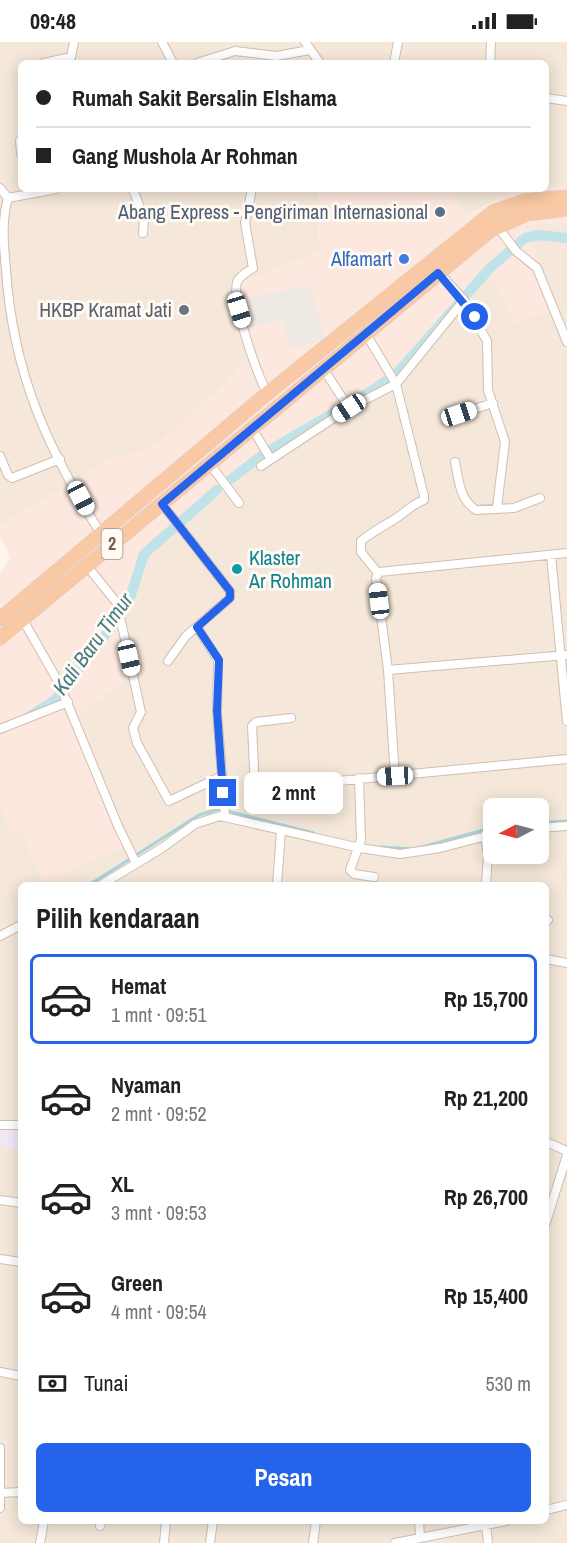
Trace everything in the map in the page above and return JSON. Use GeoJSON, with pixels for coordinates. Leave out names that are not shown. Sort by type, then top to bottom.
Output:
{"type":"FeatureCollection","features":[{"type":"Feature","properties":{"kind":"highway","name":"2"},"geometry":{"type":"LineString","coordinates":[[0,638],[163,505],[268,394],[493,212],[524,201],[567,196]]}},
{"type":"Feature","properties":{"kind":"highway","name":"2"},"geometry":{"type":"LineString","coordinates":[[220,445],[252,428],[438,273],[527,214],[567,209]]}},
{"type":"Feature","properties":{"kind":"highway","name":"2"},"geometry":{"type":"LineString","coordinates":[[0,619],[101,534],[201,464]]}},
{"type":"Feature","properties":{"kind":"street"},"geometry":{"type":"LineString","coordinates":[[58,60],[71,57],[74,42]]}},
{"type":"Feature","properties":{"kind":"street"},"geometry":{"type":"LineString","coordinates":[[162,42],[171,60]]}},
{"type":"Feature","properties":{"kind":"street"},"geometry":{"type":"LineString","coordinates":[[305,42],[318,60]]}},
{"type":"Feature","properties":{"kind":"street"},"geometry":{"type":"LineString","coordinates":[[395,60],[398,42]]}},
{"type":"Feature","properties":{"kind":"street"},"geometry":{"type":"LineString","coordinates":[[490,60],[491,42]]}},
{"type":"Feature","properties":{"kind":"street"},"geometry":{"type":"LineString","coordinates":[[206,60],[241,50],[276,59],[310,50]]}},
{"type":"Feature","properties":{"kind":"street"},"geometry":{"type":"LineString","coordinates":[[549,98],[567,101]]}},
{"type":"Feature","properties":{"kind":"street"},"geometry":{"type":"LineString","coordinates":[[0,188],[8,198]]}},
{"type":"Feature","properties":{"kind":"street"},"geometry":{"type":"LineString","coordinates":[[8,198],[24,192]]}},
{"type":"Feature","properties":{"kind":"street"},"geometry":{"type":"LineString","coordinates":[[134,192],[144,219],[143,233]]}},
{"type":"Feature","properties":{"kind":"street"},"geometry":{"type":"LineString","coordinates":[[251,192],[245,223],[253,268],[238,280],[236,287],[239,310],[261,380],[268,394]]}},
{"type":"Feature","properties":{"kind":"street"},"geometry":{"type":"LineString","coordinates":[[8,198],[3,218],[3,235],[8,310],[19,364],[32,404],[101,534]]}},
{"type":"Feature","properties":{"kind":"street"},"geometry":{"type":"LineString","coordinates":[[501,232],[516,251],[537,268],[567,342]]}},
{"type":"Feature","properties":{"kind":"street"},"geometry":{"type":"LineString","coordinates":[[438,273],[461,297],[488,341],[487,382],[505,450],[497,507]]}},
{"type":"Feature","properties":{"kind":"street"},"geometry":{"type":"LineString","coordinates":[[261,466],[347,405],[396,382],[461,297]]}},
{"type":"Feature","properties":{"kind":"street"},"geometry":{"type":"LineString","coordinates":[[366,334],[396,382],[424,500],[416,503],[391,522],[381,525],[361,541],[361,552],[377,575],[388,670],[395,776]]}},
{"type":"Feature","properties":{"kind":"street"},"geometry":{"type":"LineString","coordinates":[[324,369],[347,405]]}},
{"type":"Feature","properties":{"kind":"street"},"geometry":{"type":"LineString","coordinates":[[447,418],[493,403]]}},
{"type":"Feature","properties":{"kind":"street"},"geometry":{"type":"LineString","coordinates":[[252,428],[270,458]]}},
{"type":"Feature","properties":{"kind":"street"},"geometry":{"type":"LineString","coordinates":[[0,456],[8,476],[12,478],[60,459]]}},
{"type":"Feature","properties":{"kind":"street"},"geometry":{"type":"LineString","coordinates":[[455,462],[461,492],[469,505],[480,511],[497,507],[514,508],[540,498]]}},
{"type":"Feature","properties":{"kind":"street"},"geometry":{"type":"LineString","coordinates":[[201,464],[239,503]]}},
{"type":"Feature","properties":{"kind":"street"},"geometry":{"type":"LineString","coordinates":[[163,505],[230,591],[230,598],[186,636],[168,661]]}},
{"type":"Feature","properties":{"kind":"street"},"geometry":{"type":"LineString","coordinates":[[377,575],[384,569],[567,553]]}},
{"type":"Feature","properties":{"kind":"street"},"geometry":{"type":"LineString","coordinates":[[551,555],[564,655],[567,721]]}},
{"type":"Feature","properties":{"kind":"street"},"geometry":{"type":"LineString","coordinates":[[87,567],[117,603],[141,712],[133,728],[137,743],[169,801],[222,776]]}},
{"type":"Feature","properties":{"kind":"street"},"geometry":{"type":"LineString","coordinates":[[23,620],[67,701],[134,860]]}},
{"type":"Feature","properties":{"kind":"street"},"geometry":{"type":"LineString","coordinates":[[197,627],[219,660],[216,705],[225,816]]}},
{"type":"Feature","properties":{"kind":"street"},"geometry":{"type":"LineString","coordinates":[[388,670],[564,655]]}},
{"type":"Feature","properties":{"kind":"street"},"geometry":{"type":"LineString","coordinates":[[0,729],[67,701]]}},
{"type":"Feature","properties":{"kind":"street"},"geometry":{"type":"LineString","coordinates":[[291,718],[256,722],[252,726],[255,789],[567,759]]}},
{"type":"Feature","properties":{"kind":"street"},"geometry":{"type":"LineString","coordinates":[[359,778],[360,845],[351,873],[374,877]]}},
{"type":"Feature","properties":{"kind":"street"},"geometry":{"type":"LineString","coordinates":[[105,882],[134,860],[195,824],[225,816],[281,831],[409,854],[483,836]]}},
{"type":"Feature","properties":{"kind":"street"},"geometry":{"type":"LineString","coordinates":[[549,827],[567,826]]}},
{"type":"Feature","properties":{"kind":"street"},"geometry":{"type":"LineString","coordinates":[[278,882],[281,831]]}},
{"type":"Feature","properties":{"kind":"street"},"geometry":{"type":"LineString","coordinates":[[486,882],[487,864]]}},
{"type":"Feature","properties":{"kind":"street"},"geometry":{"type":"LineString","coordinates":[[0,936],[18,927]]}},
{"type":"Feature","properties":{"kind":"street"},"geometry":{"type":"LineString","coordinates":[[549,960],[567,963]]}},
{"type":"Feature","properties":{"kind":"street"},"geometry":{"type":"LineString","coordinates":[[0,1125],[18,1125]]}},
{"type":"Feature","properties":{"kind":"street"},"geometry":{"type":"LineString","coordinates":[[549,1144],[567,1153],[549,1212]]}},
{"type":"Feature","properties":{"kind":"street"},"geometry":{"type":"LineString","coordinates":[[0,1200],[18,1203]]}},
{"type":"Feature","properties":{"kind":"street"},"geometry":{"type":"LineString","coordinates":[[0,1259],[18,1262]]}},
{"type":"Feature","properties":{"kind":"street"},"geometry":{"type":"LineString","coordinates":[[0,1372],[18,1375]]}},
{"type":"Feature","properties":{"kind":"street"},"geometry":{"type":"LineString","coordinates":[[0,1448],[0,1508]]}},
{"type":"Feature","properties":{"kind":"street"},"geometry":{"type":"LineString","coordinates":[[1,1493],[18,1492]]}},
{"type":"Feature","properties":{"kind":"street"},"geometry":{"type":"LineString","coordinates":[[549,1509],[567,1505]]}},
{"type":"Feature","properties":{"kind":"street"},"geometry":{"type":"LineString","coordinates":[[40,1543],[43,1524]]}},
{"type":"Feature","properties":{"kind":"street"},"geometry":{"type":"LineString","coordinates":[[165,1543],[166,1524]]}},
{"type":"Feature","properties":{"kind":"street"},"geometry":{"type":"LineString","coordinates":[[210,1543],[213,1524]]}},
{"type":"Feature","properties":{"kind":"street"},"geometry":{"type":"LineString","coordinates":[[313,1543],[316,1524]]}},
{"type":"Feature","properties":{"kind":"street"},"geometry":{"type":"LineString","coordinates":[[420,1524],[426,1538]]}},
{"type":"Feature","properties":{"kind":"street"},"geometry":{"type":"LineString","coordinates":[[395,1543],[491,1524]]}},
{"type":"Feature","properties":{"kind":"street"},"geometry":{"type":"LineString","coordinates":[[486,1525],[488,1543]]}},
{"type":"Feature","properties":{"kind":"shaded area"},"geometry":{"type":"Polygon","coordinates":[[[0,42],[567,42],[567,186],[549,188],[549,60],[18,60],[18,192],[318,192],[320,252],[239,283],[250,355],[225,385],[152,448],[108,460],[0,526],[0,42]]]}},
{"type":"Feature","properties":{"kind":"shaded area"},"geometry":{"type":"Polygon","coordinates":[[[567,186],[567,222],[526,226],[554,308],[515,325],[489,271],[395,374],[343,399],[144,554],[112,614],[130,677],[75,718],[125,847],[42,882],[22,830],[11,832],[0,806],[0,573],[10,558],[0,536],[0,526],[108,460],[152,448],[225,385],[250,355],[239,283],[320,252],[318,192],[454,192],[466,216],[511,192],[549,192],[549,188],[567,186]]]}},
{"type":"Feature","properties":{"kind":"shaded area"},"geometry":{"type":"Polygon","coordinates":[[[454,192],[511,192],[465,216],[454,192]]]}},
{"type":"Feature","properties":{"kind":"shaded area"},"geometry":{"type":"Polygon","coordinates":[[[567,222],[567,1543],[0,1543],[0,806],[11,832],[75,717],[130,677],[112,614],[144,554],[343,399],[395,374],[490,271],[526,225],[567,222]]]}},
{"type":"Feature","properties":{"kind":"shaded area"},"geometry":{"type":"Polygon","coordinates":[[[309,285],[326,339],[291,349],[283,320],[250,327],[244,299],[309,285]]]}},
{"type":"Feature","properties":{"kind":"shaded area"},"geometry":{"type":"Polygon","coordinates":[[[4,1127],[18,1133],[18,1152],[0,1143],[4,1127]]]}},
{"type":"Feature","properties":{"kind":"waterway","name":"Kali Baru Timur"},"geometry":{"type":"LineString","coordinates":[[231,479],[268,451],[376,388],[399,371],[490,268],[525,238],[540,235],[567,238]]}},
{"type":"Feature","properties":{"kind":"waterway","name":"Kali Baru Timur"},"geometry":{"type":"LineString","coordinates":[[30,716],[55,700],[110,629],[130,598],[144,554],[217,490]]}},
{"type":"Feature","properties":{"kind":"waterway"},"geometry":{"type":"LineString","coordinates":[[94,882],[199,815],[219,809],[314,833]]}},
{"type":"Feature","properties":{"kind":"waterway"},"geometry":{"type":"LineString","coordinates":[[549,822],[567,821]]}},
{"type":"Feature","properties":{"kind":"waterway"},"geometry":{"type":"LineString","coordinates":[[381,847],[415,849],[483,830]]}},
{"type":"Feature","properties":{"kind":"place","name":"Abang Express - Pengiriman Internasional"},"geometry":{"type":"Point","coordinates":[440,212]}},
{"type":"Feature","properties":{"kind":"place","name":"Alfamart"},"geometry":{"type":"Point","coordinates":[404,259]}},
{"type":"Feature","properties":{"kind":"place","name":"HKBP Kramat Jati"},"geometry":{"type":"Point","coordinates":[184,310]}},
{"type":"Feature","properties":{"kind":"place","name":"Klaster Ar Rohman"},"geometry":{"type":"Point","coordinates":[237,569]}},
{"type":"Feature","properties":{"kind":"route"},"geometry":{"type":"LineString","coordinates":[[223,793],[216,698],[219,660],[197,627],[230,598],[230,591],[162,504],[438,273],[464,300],[475,317]]}}]}
